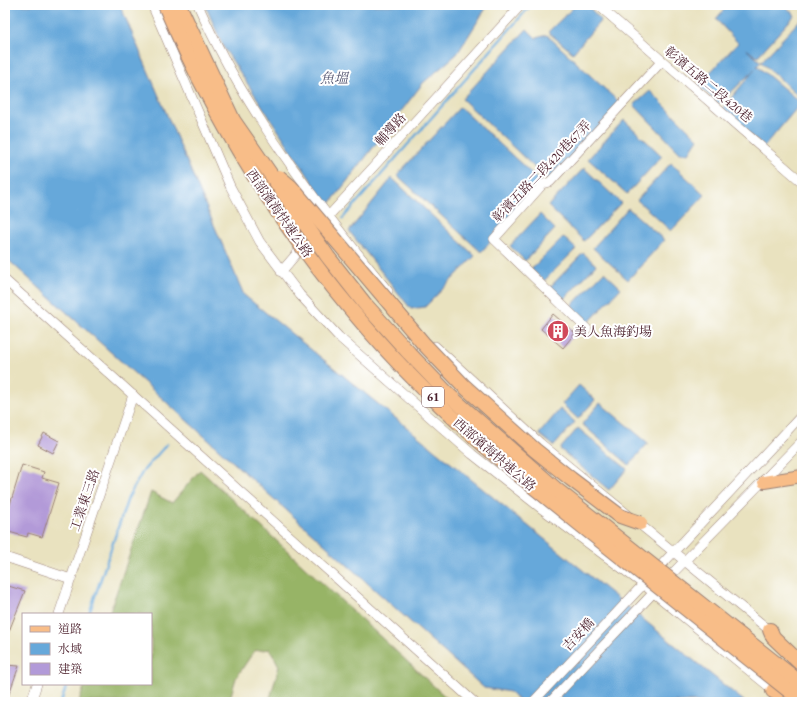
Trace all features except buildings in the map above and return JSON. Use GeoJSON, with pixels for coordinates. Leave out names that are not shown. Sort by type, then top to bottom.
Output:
{"type":"FeatureCollection","features":[{"type":"Feature","properties":{"kind":"highway","name":"西部濱海快速公路"},"geometry":{"type":"LineString","coordinates":[[165,5],[224,126],[251,173],[284,221],[354,313],[440,405],[511,470],[802,701]]}},
{"type":"Feature","properties":{"kind":"highway","name":"西部濱海快速公路"},"geometry":{"type":"LineString","coordinates":[[179,5],[233,120],[328,257],[364,304],[450,396],[557,490],[802,684]]}},
{"type":"Feature","properties":{"kind":"highway"},"geometry":{"type":"LineString","coordinates":[[266,168],[291,187],[423,343],[464,386],[535,450],[571,479],[620,516],[640,523]]}},
{"type":"Feature","properties":{"kind":"highway"},"geometry":{"type":"LineString","coordinates":[[251,173],[259,197],[275,225],[348,318],[437,411],[510,476],[586,533],[609,558]]}},
{"type":"Feature","properties":{"kind":"highway"},"geometry":{"type":"LineString","coordinates":[[770,630],[773,637],[802,665]]}},
{"type":"Feature","properties":{"kind":"highway"},"geometry":{"type":"LineString","coordinates":[[773,691],[795,702]]}},
{"type":"Feature","properties":{"kind":"main road"},"geometry":{"type":"LineString","coordinates":[[764,482],[802,476]]}},
{"type":"Feature","properties":{"kind":"street"},"geometry":{"type":"LineString","coordinates":[[152,5],[230,186],[260,242],[281,272],[339,337],[472,454],[542,509],[643,584],[787,702]]}},
{"type":"Feature","properties":{"kind":"street"},"geometry":{"type":"LineString","coordinates":[[198,5],[228,66],[253,109],[327,217],[428,339],[540,443],[802,656]]}},
{"type":"Feature","properties":{"kind":"street","name":"輔導路"},"geometry":{"type":"LineString","coordinates":[[281,272],[327,217],[521,5]]}},
{"type":"Feature","properties":{"kind":"street","name":"彰濱五路二段420巷"},"geometry":{"type":"LineString","coordinates":[[598,5],[802,182]]}},
{"type":"Feature","properties":{"kind":"street","name":"彰濱五路二段420巷67弄"},"geometry":{"type":"LineString","coordinates":[[587,329],[494,239],[543,184],[550,182],[662,61]]}},
{"type":"Feature","properties":{"kind":"street"},"geometry":{"type":"LineString","coordinates":[[5,280],[474,702]]}},
{"type":"Feature","properties":{"kind":"street","name":"工業東三路"},"geometry":{"type":"LineString","coordinates":[[59,613],[133,395]]}},
{"type":"Feature","properties":{"kind":"street","name":"吉安橋"},"geometry":{"type":"LineString","coordinates":[[533,702],[802,415]]}},
{"type":"Feature","properties":{"kind":"street","name":"吉安橋"},"geometry":{"type":"LineString","coordinates":[[550,702],[653,593],[764,482],[802,441]]}},
{"type":"Feature","properties":{"kind":"street"},"geometry":{"type":"LineString","coordinates":[[5,557],[71,579]]}},
{"type":"Feature","properties":{"kind":"street"},"geometry":{"type":"LineString","coordinates":[[31,702],[37,685]]}},
{"type":"Feature","properties":{"kind":"green space"},"geometry":{"type":"Polygon","coordinates":[[[200,470],[451,702],[269,702],[279,666],[270,649],[254,651],[236,678],[229,702],[79,702],[85,685],[152,685],[152,613],[109,613],[151,492],[172,503],[200,470]]]}},
{"type":"Feature","properties":{"kind":"water"},"geometry":{"type":"Polygon","coordinates":[[[5,5],[120,5],[244,295],[745,702],[521,702],[510,692],[484,688],[5,257],[5,5]]]}},
{"type":"Feature","properties":{"kind":"water","name":"魚塭"},"geometry":{"type":"Polygon","coordinates":[[[205,5],[488,5],[457,54],[423,83],[328,206],[224,48],[205,5]]]}},
{"type":"Feature","properties":{"kind":"water"},"geometry":{"type":"Polygon","coordinates":[[[576,5],[587,5],[601,20],[573,53],[548,32],[576,5]]]}},
{"type":"Feature","properties":{"kind":"water"},"geometry":{"type":"Polygon","coordinates":[[[728,5],[784,5],[795,15],[757,57],[746,49],[761,62],[757,66],[801,103],[764,147],[721,110],[756,68],[719,104],[698,85],[738,43],[716,19],[728,5]]]}},
{"type":"Feature","properties":{"kind":"water"},"geometry":{"type":"Polygon","coordinates":[[[800,20],[802,22],[802,99],[761,62],[800,20]]]}},
{"type":"Feature","properties":{"kind":"water"},"geometry":{"type":"Polygon","coordinates":[[[527,29],[536,38],[547,35],[622,105],[550,182],[462,99],[527,29]]]}},
{"type":"Feature","properties":{"kind":"water"},"geometry":{"type":"Polygon","coordinates":[[[650,91],[698,139],[689,153],[680,153],[634,105],[650,91]]]}},
{"type":"Feature","properties":{"kind":"water"},"geometry":{"type":"Polygon","coordinates":[[[460,107],[543,184],[481,252],[397,175],[460,107]]]}},
{"type":"Feature","properties":{"kind":"water"},"geometry":{"type":"Polygon","coordinates":[[[624,120],[662,156],[627,194],[588,159],[624,120]]]}},
{"type":"Feature","properties":{"kind":"water"},"geometry":{"type":"Polygon","coordinates":[[[671,163],[705,195],[671,231],[637,200],[671,163]]]}},
{"type":"Feature","properties":{"kind":"water"},"geometry":{"type":"Polygon","coordinates":[[[584,168],[621,203],[584,241],[548,206],[584,168]]]}},
{"type":"Feature","properties":{"kind":"water"},"geometry":{"type":"Polygon","coordinates":[[[392,178],[475,256],[425,307],[411,309],[349,231],[392,178]]]}},
{"type":"Feature","properties":{"kind":"water"},"geometry":{"type":"Polygon","coordinates":[[[628,208],[664,240],[628,280],[593,248],[628,208]]]}},
{"type":"Feature","properties":{"kind":"water"},"geometry":{"type":"Polygon","coordinates":[[[540,214],[555,229],[525,261],[510,246],[540,214]]]}},
{"type":"Feature","properties":{"kind":"water"},"geometry":{"type":"Polygon","coordinates":[[[563,237],[576,249],[544,281],[531,269],[563,237]]]}},
{"type":"Feature","properties":{"kind":"water"},"geometry":{"type":"Polygon","coordinates":[[[583,253],[596,265],[563,300],[550,287],[583,253]]]}},
{"type":"Feature","properties":{"kind":"water"},"geometry":{"type":"Polygon","coordinates":[[[604,272],[621,288],[587,324],[570,307],[604,272]]]}},
{"type":"Feature","properties":{"kind":"water"},"geometry":{"type":"Polygon","coordinates":[[[579,385],[595,400],[578,419],[562,404],[579,385]]]}},
{"type":"Feature","properties":{"kind":"water"},"geometry":{"type":"Polygon","coordinates":[[[600,403],[648,443],[629,465],[582,424],[600,403]]]}},
{"type":"Feature","properties":{"kind":"water"},"geometry":{"type":"Polygon","coordinates":[[[560,409],[575,422],[554,446],[539,434],[560,409]]]}},
{"type":"Feature","properties":{"kind":"water"},"geometry":{"type":"Polygon","coordinates":[[[578,428],[627,469],[609,490],[560,449],[578,428]]]}},
{"type":"Feature","properties":{"kind":"waterway"},"geometry":{"type":"LineString","coordinates":[[343,218],[531,5]]}},
{"type":"Feature","properties":{"kind":"waterway"},"geometry":{"type":"LineString","coordinates":[[376,326],[392,345]]}},
{"type":"Feature","properties":{"kind":"waterway"},"geometry":{"type":"LineString","coordinates":[[469,422],[478,431]]}},
{"type":"Feature","properties":{"kind":"waterway"},"geometry":{"type":"LineString","coordinates":[[89,613],[128,498],[143,471],[167,444]]}},
{"type":"Feature","properties":{"kind":"waterway"},"geometry":{"type":"LineString","coordinates":[[61,702],[67,685]]}},
{"type":"Feature","properties":{"kind":"place","name":"美人魚海釣場"},"geometry":{"type":"Point","coordinates":[558,331]}}]}
